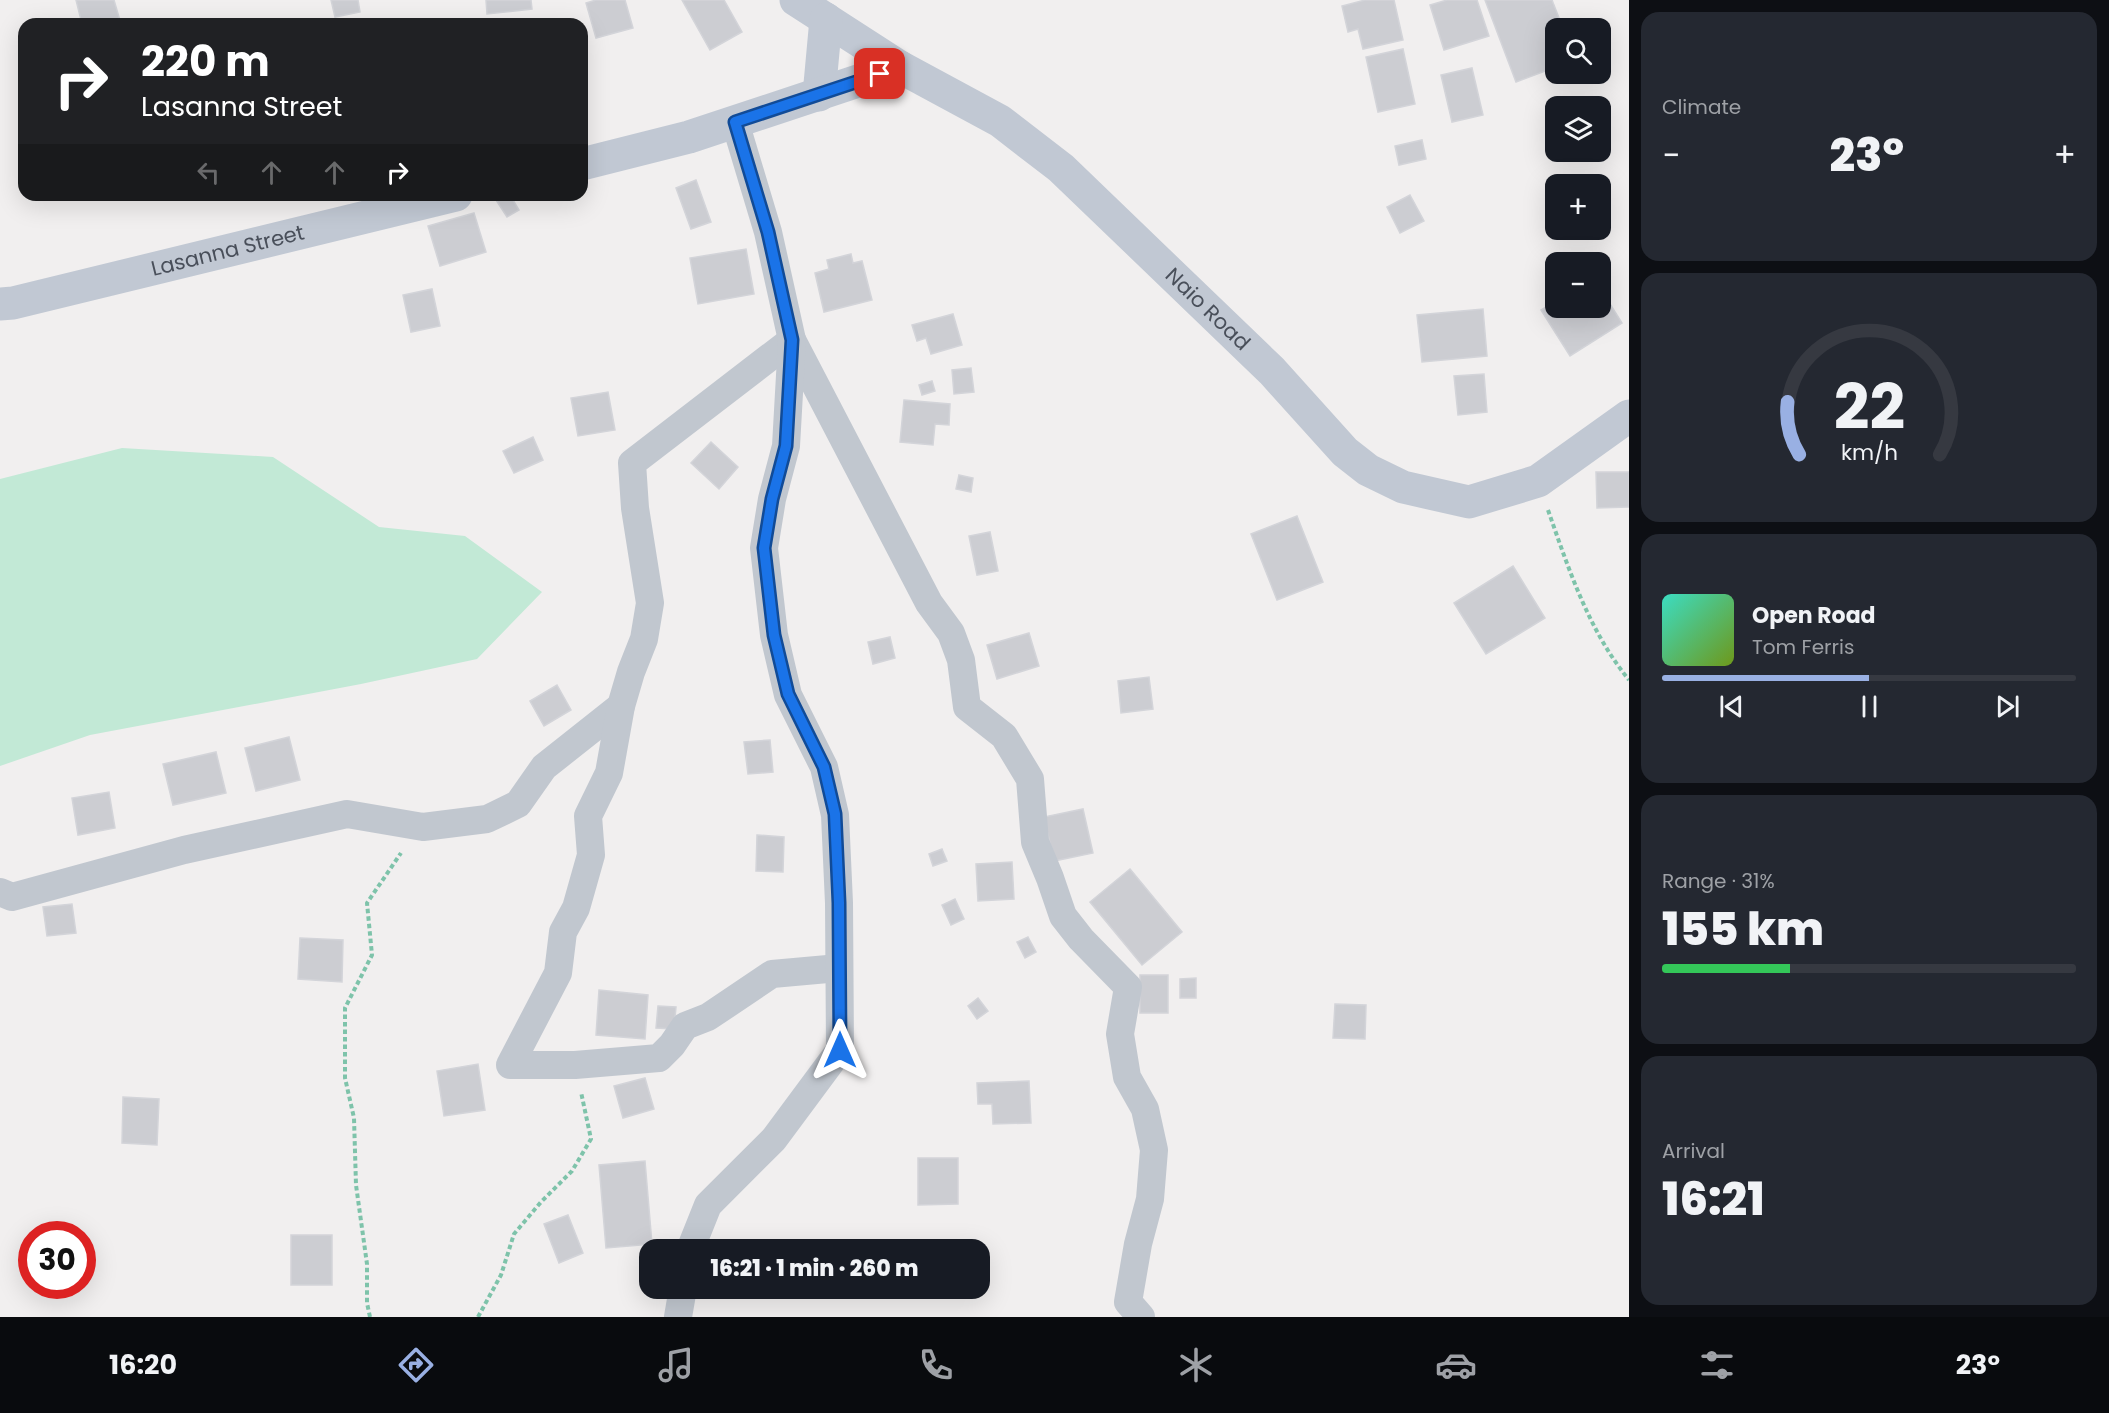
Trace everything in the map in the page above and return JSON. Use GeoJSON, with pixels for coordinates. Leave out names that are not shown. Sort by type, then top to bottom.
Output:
{"type":"FeatureCollection","features":[{"type":"Feature","properties":{"kind":"street","name":"Naio Road"},"geometry":{"type":"LineString","coordinates":[[796,0],[900,67],[1000,121],[1061,168],[1272,370],[1345,452],[1368,470],[1403,487],[1469,502],[1538,481],[1629,416]]}},
{"type":"Feature","properties":{"kind":"street"},"geometry":{"type":"LineString","coordinates":[[819,95],[826,19]]}},
{"type":"Feature","properties":{"kind":"street"},"geometry":{"type":"LineString","coordinates":[[588,162],[689,137],[900,67]]}},
{"type":"Feature","properties":{"kind":"street"},"geometry":{"type":"LineString","coordinates":[[735,122],[768,232],[792,340],[929,603],[951,633],[961,660],[967,708],[1004,736],[1030,779],[1035,842],[1063,916],[1081,939],[1128,987],[1120,1034],[1127,1077],[1145,1109],[1154,1150],[1150,1199],[1138,1244],[1128,1302],[1142,1317]]}},
{"type":"Feature","properties":{"kind":"street","name":"Lasanna Street"},"geometry":{"type":"LineString","coordinates":[[0,304],[431,201]]}},
{"type":"Feature","properties":{"kind":"street"},"geometry":{"type":"LineString","coordinates":[[792,340],[632,464],[634,508],[650,603],[644,639],[621,706],[609,773],[588,816],[591,855],[576,908],[563,932],[558,973],[510,1065],[575,1065],[658,1058],[672,1045],[685,1026],[708,1017],[772,974],[839,968]]}},
{"type":"Feature","properties":{"kind":"street"},"geometry":{"type":"LineString","coordinates":[[694,1239],[708,1205],[774,1139],[840,1050],[839,903],[835,814],[824,767],[788,694],[774,635],[764,548],[772,499],[786,446],[792,340]]}},
{"type":"Feature","properties":{"kind":"street"},"geometry":{"type":"LineString","coordinates":[[0,892],[12,897],[184,850],[347,814],[423,827],[487,819],[518,804],[544,767],[621,706]]}},
{"type":"Feature","properties":{"kind":"street"},"geometry":{"type":"LineString","coordinates":[[678,1317],[682,1299]]}},
{"type":"Feature","properties":{"kind":"path"},"geometry":{"type":"LineString","coordinates":[[1538,481],[1576,589],[1614,662],[1629,681]]}},
{"type":"Feature","properties":{"kind":"path"},"geometry":{"type":"LineString","coordinates":[[370,1317],[367,1303],[367,1264],[356,1185],[354,1118],[345,1078],[345,1008],[372,955],[367,903],[398,856],[423,827]]}},
{"type":"Feature","properties":{"kind":"path"},"geometry":{"type":"LineString","coordinates":[[478,1317],[501,1275],[514,1234],[541,1202],[572,1171],[591,1139],[575,1065]]}},
{"type":"Feature","properties":{"kind":"green space"},"geometry":{"type":"Polygon","coordinates":[[[122,448],[273,457],[379,527],[465,536],[542,592],[477,659],[361,684],[90,735],[0,766],[0,479],[122,448]]]}},
{"type":"Feature","properties":{"kind":"building"},"geometry":{"type":"Polygon","coordinates":[[[76,0],[114,0],[119,18],[80,18],[76,0]]]}},
{"type":"Feature","properties":{"kind":"building"},"geometry":{"type":"Polygon","coordinates":[[[331,0],[358,0],[360,12],[335,17],[331,0]]]}},
{"type":"Feature","properties":{"kind":"building"},"geometry":{"type":"Polygon","coordinates":[[[486,0],[531,0],[532,9],[487,14],[486,0]]]}},
{"type":"Feature","properties":{"kind":"building"},"geometry":{"type":"Polygon","coordinates":[[[596,0],[625,0],[633,28],[596,38],[586,3],[596,0]]]}},
{"type":"Feature","properties":{"kind":"building"},"geometry":{"type":"Polygon","coordinates":[[[682,0],[724,0],[742,32],[710,50],[682,0]]]}},
{"type":"Feature","properties":{"kind":"building"},"geometry":{"type":"Polygon","coordinates":[[[1365,0],[1394,0],[1403,40],[1363,49],[1358,29],[1348,32],[1342,6],[1365,0]]]}},
{"type":"Feature","properties":{"kind":"building"},"geometry":{"type":"Polygon","coordinates":[[[1447,0],[1477,0],[1489,36],[1444,50],[1430,5],[1447,0]]]}},
{"type":"Feature","properties":{"kind":"building"},"geometry":{"type":"Polygon","coordinates":[[[1485,0],[1552,0],[1559,18],[1545,18],[1545,71],[1516,82],[1485,0]]]}},
{"type":"Feature","properties":{"kind":"building"},"geometry":{"type":"Polygon","coordinates":[[[1403,49],[1415,104],[1378,112],[1366,57],[1403,49]]]}},
{"type":"Feature","properties":{"kind":"building"},"geometry":{"type":"Polygon","coordinates":[[[1472,68],[1483,115],[1452,122],[1441,75],[1472,68]]]}},
{"type":"Feature","properties":{"kind":"building"},"geometry":{"type":"Polygon","coordinates":[[[1422,140],[1426,159],[1399,165],[1395,146],[1422,140]]]}},
{"type":"Feature","properties":{"kind":"building"},"geometry":{"type":"Polygon","coordinates":[[[696,180],[711,222],[691,229],[676,188],[696,180]]]}},
{"type":"Feature","properties":{"kind":"building"},"geometry":{"type":"Polygon","coordinates":[[[1410,195],[1424,221],[1400,233],[1387,207],[1410,195]]]}},
{"type":"Feature","properties":{"kind":"building"},"geometry":{"type":"Polygon","coordinates":[[[497,201],[514,201],[519,210],[507,217],[497,201]]]}},
{"type":"Feature","properties":{"kind":"building"},"geometry":{"type":"Polygon","coordinates":[[[474,213],[486,252],[440,266],[428,226],[474,213]]]}},
{"type":"Feature","properties":{"kind":"building"},"geometry":{"type":"Polygon","coordinates":[[[746,249],[754,294],[698,304],[690,258],[746,249]]]}},
{"type":"Feature","properties":{"kind":"building"},"geometry":{"type":"Polygon","coordinates":[[[851,254],[853,263],[862,261],[872,300],[824,312],[815,273],[829,269],[827,260],[851,254]]]}},
{"type":"Feature","properties":{"kind":"building"},"geometry":{"type":"Polygon","coordinates":[[[432,289],[440,326],[411,332],[403,295],[432,289]]]}},
{"type":"Feature","properties":{"kind":"building"},"geometry":{"type":"Polygon","coordinates":[[[1611,306],[1622,323],[1570,356],[1546,318],[1611,318],[1611,306]]]}},
{"type":"Feature","properties":{"kind":"building"},"geometry":{"type":"Polygon","coordinates":[[[1483,309],[1487,356],[1422,362],[1417,315],[1483,309]]]}},
{"type":"Feature","properties":{"kind":"building"},"geometry":{"type":"Polygon","coordinates":[[[953,314],[962,345],[931,354],[926,338],[917,341],[912,325],[953,314]]]}},
{"type":"Feature","properties":{"kind":"building"},"geometry":{"type":"Polygon","coordinates":[[[971,368],[974,392],[954,394],[952,370],[971,368]]]}},
{"type":"Feature","properties":{"kind":"building"},"geometry":{"type":"Polygon","coordinates":[[[1484,374],[1487,412],[1458,415],[1454,376],[1484,374]]]}},
{"type":"Feature","properties":{"kind":"building"},"geometry":{"type":"Polygon","coordinates":[[[932,381],[935,391],[922,395],[919,385],[932,381]]]}},
{"type":"Feature","properties":{"kind":"building"},"geometry":{"type":"Polygon","coordinates":[[[608,392],[615,430],[578,436],[571,398],[608,392]]]}},
{"type":"Feature","properties":{"kind":"building"},"geometry":{"type":"Polygon","coordinates":[[[904,400],[950,404],[949,425],[935,424],[933,445],[900,442],[904,400]]]}},
{"type":"Feature","properties":{"kind":"building"},"geometry":{"type":"Polygon","coordinates":[[[533,437],[543,460],[514,473],[503,451],[533,437]]]}},
{"type":"Feature","properties":{"kind":"building"},"geometry":{"type":"Polygon","coordinates":[[[711,442],[738,467],[719,489],[691,463],[711,442]]]}},
{"type":"Feature","properties":{"kind":"building"},"geometry":{"type":"Polygon","coordinates":[[[1596,472],[1629,472],[1629,507],[1597,508],[1596,472]]]}},
{"type":"Feature","properties":{"kind":"building"},"geometry":{"type":"Polygon","coordinates":[[[959,475],[973,478],[971,492],[956,489],[959,475]]]}},
{"type":"Feature","properties":{"kind":"building"},"geometry":{"type":"Polygon","coordinates":[[[1297,516],[1323,582],[1277,600],[1251,534],[1297,516]]]}},
{"type":"Feature","properties":{"kind":"building"},"geometry":{"type":"Polygon","coordinates":[[[990,532],[998,571],[977,575],[969,536],[990,532]]]}},
{"type":"Feature","properties":{"kind":"building"},"geometry":{"type":"Polygon","coordinates":[[[1513,566],[1545,618],[1486,654],[1454,603],[1513,566]]]}},
{"type":"Feature","properties":{"kind":"building"},"geometry":{"type":"Polygon","coordinates":[[[1029,633],[1039,666],[997,679],[987,645],[1029,633]]]}},
{"type":"Feature","properties":{"kind":"building"},"geometry":{"type":"Polygon","coordinates":[[[890,637],[895,658],[873,664],[868,642],[890,637]]]}},
{"type":"Feature","properties":{"kind":"building"},"geometry":{"type":"Polygon","coordinates":[[[1149,677],[1153,709],[1121,713],[1118,681],[1149,677]]]}},
{"type":"Feature","properties":{"kind":"building"},"geometry":{"type":"Polygon","coordinates":[[[557,685],[571,710],[544,726],[530,701],[557,685]]]}},
{"type":"Feature","properties":{"kind":"building"},"geometry":{"type":"Polygon","coordinates":[[[289,737],[300,780],[256,791],[245,748],[289,737]]]}},
{"type":"Feature","properties":{"kind":"building"},"geometry":{"type":"Polygon","coordinates":[[[770,740],[773,772],[748,774],[744,742],[770,740]]]}},
{"type":"Feature","properties":{"kind":"building"},"geometry":{"type":"Polygon","coordinates":[[[216,752],[226,793],[173,805],[163,764],[216,752]]]}},
{"type":"Feature","properties":{"kind":"building"},"geometry":{"type":"Polygon","coordinates":[[[109,792],[115,828],[78,835],[72,798],[109,792]]]}},
{"type":"Feature","properties":{"kind":"building"},"geometry":{"type":"Polygon","coordinates":[[[1083,809],[1093,853],[1054,861],[1044,817],[1083,809]]]}},
{"type":"Feature","properties":{"kind":"building"},"geometry":{"type":"Polygon","coordinates":[[[757,835],[784,837],[783,872],[756,871],[757,835]]]}},
{"type":"Feature","properties":{"kind":"building"},"geometry":{"type":"Polygon","coordinates":[[[942,849],[947,861],[933,866],[929,854],[942,849]]]}},
{"type":"Feature","properties":{"kind":"building"},"geometry":{"type":"Polygon","coordinates":[[[1012,862],[1014,899],[978,901],[976,864],[1012,862]]]}},
{"type":"Feature","properties":{"kind":"building"},"geometry":{"type":"Polygon","coordinates":[[[1130,869],[1182,932],[1142,965],[1090,902],[1130,869]]]}},
{"type":"Feature","properties":{"kind":"building"},"geometry":{"type":"Polygon","coordinates":[[[955,899],[964,919],[951,925],[942,905],[955,899]]]}},
{"type":"Feature","properties":{"kind":"building"},"geometry":{"type":"Polygon","coordinates":[[[72,904],[76,933],[47,936],[43,907],[72,904]]]}},
{"type":"Feature","properties":{"kind":"building"},"geometry":{"type":"Polygon","coordinates":[[[1028,937],[1036,952],[1025,958],[1017,942],[1028,937]]]}},
{"type":"Feature","properties":{"kind":"building"},"geometry":{"type":"Polygon","coordinates":[[[300,938],[343,940],[342,982],[298,979],[300,938]]]}},
{"type":"Feature","properties":{"kind":"building"},"geometry":{"type":"Polygon","coordinates":[[[1140,975],[1168,975],[1168,1013],[1140,1013],[1140,975]]]}},
{"type":"Feature","properties":{"kind":"building"},"geometry":{"type":"Polygon","coordinates":[[[1196,978],[1196,998],[1180,998],[1180,979],[1196,978]]]}},
{"type":"Feature","properties":{"kind":"building"},"geometry":{"type":"Polygon","coordinates":[[[599,990],[648,995],[645,1039],[596,1035],[599,990]]]}},
{"type":"Feature","properties":{"kind":"building"},"geometry":{"type":"Polygon","coordinates":[[[978,998],[988,1011],[977,1019],[968,1006],[978,998]]]}},
{"type":"Feature","properties":{"kind":"building"},"geometry":{"type":"Polygon","coordinates":[[[1335,1004],[1366,1005],[1365,1039],[1333,1038],[1335,1004]]]}},
{"type":"Feature","properties":{"kind":"building"},"geometry":{"type":"Polygon","coordinates":[[[658,1006],[676,1007],[674,1029],[656,1028],[658,1006]]]}},
{"type":"Feature","properties":{"kind":"building"},"geometry":{"type":"Polygon","coordinates":[[[478,1064],[485,1110],[444,1116],[437,1071],[478,1064]]]}},
{"type":"Feature","properties":{"kind":"building"},"geometry":{"type":"Polygon","coordinates":[[[645,1078],[654,1109],[623,1118],[614,1086],[645,1078]]]}},
{"type":"Feature","properties":{"kind":"building"},"geometry":{"type":"Polygon","coordinates":[[[1029,1081],[1031,1123],[993,1124],[992,1104],[978,1104],[977,1083],[1029,1081]]]}},
{"type":"Feature","properties":{"kind":"building"},"geometry":{"type":"Polygon","coordinates":[[[123,1097],[159,1099],[157,1145],[122,1143],[123,1097]]]}},
{"type":"Feature","properties":{"kind":"building"},"geometry":{"type":"Polygon","coordinates":[[[918,1158],[958,1158],[958,1204],[918,1205],[918,1158]]]}},
{"type":"Feature","properties":{"kind":"building"},"geometry":{"type":"Polygon","coordinates":[[[645,1161],[652,1239],[639,1239],[639,1245],[606,1248],[599,1165],[645,1161]]]}},
{"type":"Feature","properties":{"kind":"building"},"geometry":{"type":"Polygon","coordinates":[[[568,1215],[583,1253],[559,1263],[544,1224],[568,1215]]]}},
{"type":"Feature","properties":{"kind":"building"},"geometry":{"type":"Polygon","coordinates":[[[291,1235],[332,1235],[332,1285],[291,1285],[291,1235]]]}},
{"type":"Feature","properties":{"kind":"route"},"geometry":{"type":"LineString","coordinates":[[840,1050],[839,903],[835,814],[824,767],[788,694],[774,635],[764,548],[772,499],[786,446],[792,340],[768,232],[735,122],[880,74]]}}]}
